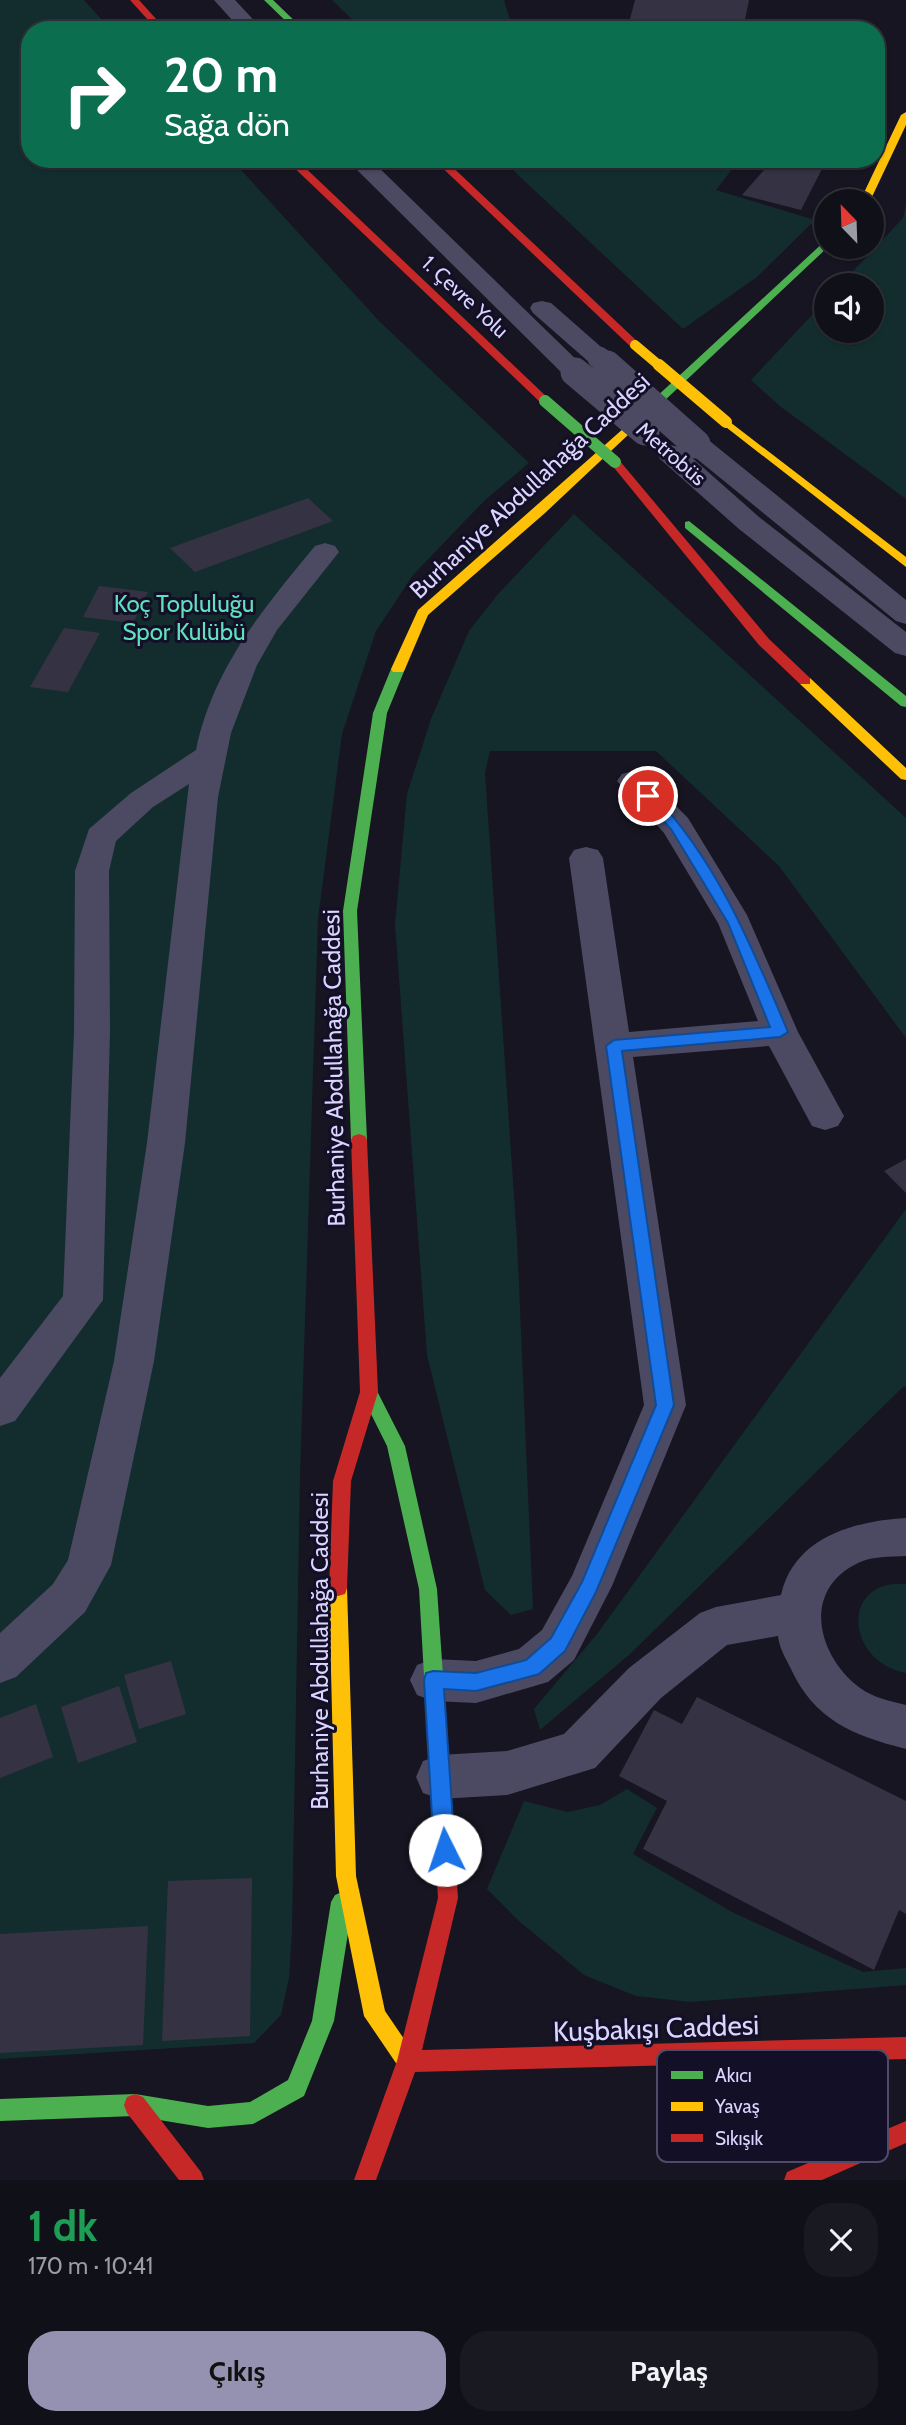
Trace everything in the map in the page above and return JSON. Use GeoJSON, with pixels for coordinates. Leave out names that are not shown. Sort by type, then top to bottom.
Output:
{"type":"FeatureCollection","features":[{"type":"Feature","properties":{"kind":"main road"},"geometry":{"type":"LineString","coordinates":[[134,0],[154,21]]}},
{"type":"Feature","properties":{"kind":"main road"},"geometry":{"type":"LineString","coordinates":[[268,0],[290,21]]}},
{"type":"Feature","properties":{"kind":"main road"},"geometry":{"type":"LineString","coordinates":[[885,159],[906,115]]}},
{"type":"Feature","properties":{"kind":"main road","name":"1. Çevre Yolu"},"geometry":{"type":"LineString","coordinates":[[299,168],[545,401],[615,463]]}},
{"type":"Feature","properties":{"kind":"main road"},"geometry":{"type":"LineString","coordinates":[[448,168],[635,345],[726,422],[906,563]]}},
{"type":"Feature","properties":{"kind":"main road"},"geometry":{"type":"LineString","coordinates":[[871,189],[881,168]]}},
{"type":"Feature","properties":{"kind":"main road","name":"Burhaniye Abdullahağa Caddesi"},"geometry":{"type":"LineString","coordinates":[[408,2061],[375,2016],[346,1876],[338,1602],[342,1481],[369,1392],[350,911],[380,713],[422,613],[541,510],[814,254]]}},
{"type":"Feature","properties":{"kind":"main road"},"geometry":{"type":"LineString","coordinates":[[615,463],[906,702]]}},
{"type":"Feature","properties":{"kind":"main road"},"geometry":{"type":"LineString","coordinates":[[615,463],[764,642],[906,776]]}},
{"type":"Feature","properties":{"kind":"main road"},"geometry":{"type":"LineString","coordinates":[[365,2180],[408,2061],[448,1898],[428,1589],[396,1446],[369,1392]]}},
{"type":"Feature","properties":{"kind":"main road"},"geometry":{"type":"LineString","coordinates":[[0,2110],[135,2105],[208,2117],[253,2113],[296,2088],[323,2021],[346,1876]]}},
{"type":"Feature","properties":{"kind":"main road","name":"Kuşbakışı Caddesi"},"geometry":{"type":"LineString","coordinates":[[829,2050],[906,2048]]}},
{"type":"Feature","properties":{"kind":"main road","name":"Kuşbakışı Caddesi"},"geometry":{"type":"LineString","coordinates":[[408,2061],[657,2054]]}},
{"type":"Feature","properties":{"kind":"main road"},"geometry":{"type":"LineString","coordinates":[[135,2105],[193,2180]]}},
{"type":"Feature","properties":{"kind":"main road"},"geometry":{"type":"LineString","coordinates":[[888,2140],[906,2132]]}},
{"type":"Feature","properties":{"kind":"main road"},"geometry":{"type":"LineString","coordinates":[[795,2180],[837,2162]]}},
{"type":"Feature","properties":{"kind":"lane"},"geometry":{"type":"LineString","coordinates":[[201,0],[221,21]]}},
{"type":"Feature","properties":{"kind":"lane"},"geometry":{"type":"LineString","coordinates":[[224,0],[244,21]]}},
{"type":"Feature","properties":{"kind":"lane","name":"Metrobüs"},"geometry":{"type":"LineString","coordinates":[[366,168],[575,372],[683,448],[906,615]]}},
{"type":"Feature","properties":{"kind":"lane","name":"Metrobüs"},"geometry":{"type":"LineString","coordinates":[[388,168],[425,207],[599,358],[749,523],[906,647]]}},
{"type":"Feature","properties":{"kind":"lane"},"geometry":{"type":"LineString","coordinates":[[0,1662],[69,1598],[89,1564],[134,1361],[166,1143],[202,797],[215,733],[242,665],[264,627],[326,552]]}},
{"type":"Feature","properties":{"kind":"lane"},"geometry":{"type":"LineString","coordinates":[[0,1409],[83,1300],[92,1031],[92,871],[101,837],[142,800],[210,755]]}},
{"type":"Feature","properties":{"kind":"lane"},"geometry":{"type":"LineString","coordinates":[[633,781],[676,826],[735,923],[780,1032],[825,1116]]}},
{"type":"Feature","properties":{"kind":"lane"},"geometry":{"type":"LineString","coordinates":[[433,1680],[476,1682],[532,1667],[558,1645],[590,1586],[665,1405],[586,858]]}},
{"type":"Feature","properties":{"kind":"lane"},"geometry":{"type":"LineString","coordinates":[[614,1046],[780,1032]]}},
{"type":"Feature","properties":{"kind":"lane"},"geometry":{"type":"LineString","coordinates":[[906,1537],[881,1536],[849,1544],[823,1560],[805,1584],[798,1612],[801,1644],[815,1674],[840,1700],[870,1718],[906,1727]]}},
{"type":"Feature","properties":{"kind":"lane"},"geometry":{"type":"LineString","coordinates":[[440,1777],[507,1773],[578,1752],[645,1683],[716,1627],[798,1612]]}},
{"type":"Feature","properties":{"kind":"green space","name":"Koç Topluluğu Spor Kulübü"},"geometry":{"type":"Polygon","coordinates":[[[0,0],[84,0],[103,21],[21,21],[21,168],[239,168],[379,321],[529,463],[484,501],[413,575],[376,631],[342,734],[318,919],[300,1476],[292,1930],[289,1978],[281,2015],[254,2043],[0,2059],[0,0]]]}},
{"type":"Feature","properties":{"kind":"green space"},"geometry":{"type":"Polygon","coordinates":[[[332,0],[504,0],[510,21],[354,21],[332,0]]]}},
{"type":"Feature","properties":{"kind":"green space"},"geometry":{"type":"Polygon","coordinates":[[[511,168],[733,168],[716,190],[814,220],[757,277],[683,329],[511,168]]]}},
{"type":"Feature","properties":{"kind":"green space"},"geometry":{"type":"Polygon","coordinates":[[[906,204],[906,499],[781,407],[751,380],[814,313],[814,343],[884,343],[884,273],[851,273],[864,259],[884,259],[884,238],[903,218],[906,204]]]}},
{"type":"Feature","properties":{"kind":"green space"},"geometry":{"type":"Polygon","coordinates":[[[574,514],[906,818],[906,1038],[779,866],[656,751],[490,751],[485,773],[517,1239],[533,1609],[511,1615],[485,1590],[427,1355],[395,924],[407,794],[431,719],[469,631],[499,593],[574,514]]]}},
{"type":"Feature","properties":{"kind":"green space"},"geometry":{"type":"Polygon","coordinates":[[[906,1209],[906,1387],[904,1386],[630,1654],[540,1730],[534,1709],[597,1634],[906,1209]]]}},
{"type":"Feature","properties":{"kind":"green space"},"geometry":{"type":"Polygon","coordinates":[[[906,1584],[906,1673],[886,1666],[871,1654],[862,1638],[858,1622],[861,1607],[870,1594],[885,1586],[906,1584]]]}},
{"type":"Feature","properties":{"kind":"green space"},"geometry":{"type":"Polygon","coordinates":[[[627,1789],[657,1808],[633,1854],[732,1912],[863,1972],[906,1968],[906,1985],[690,2002],[636,1996],[584,1975],[519,1921],[487,1889],[524,1801],[568,1812],[600,1805],[627,1789]]]}},
{"type":"Feature","properties":{"kind":"building"},"geometry":{"type":"Polygon","coordinates":[[[635,0],[749,0],[745,21],[629,21],[635,0]]]}},
{"type":"Feature","properties":{"kind":"building"},"geometry":{"type":"Polygon","coordinates":[[[766,168],[822,168],[801,210],[742,195],[766,168]]]}},
{"type":"Feature","properties":{"kind":"building"},"geometry":{"type":"Polygon","coordinates":[[[308,498],[333,521],[195,572],[170,548],[308,498]]]}},
{"type":"Feature","properties":{"kind":"building"},"geometry":{"type":"Polygon","coordinates":[[[99,586],[148,592],[133,623],[83,617],[99,586]]]}},
{"type":"Feature","properties":{"kind":"building"},"geometry":{"type":"Polygon","coordinates":[[[64,628],[100,633],[68,692],[30,687],[64,628]]]}},
{"type":"Feature","properties":{"kind":"building"},"geometry":{"type":"Polygon","coordinates":[[[906,1159],[906,1193],[884,1171],[906,1159]]]}},
{"type":"Feature","properties":{"kind":"building"},"geometry":{"type":"Polygon","coordinates":[[[171,1661],[186,1714],[139,1729],[124,1675],[171,1661]]]}},
{"type":"Feature","properties":{"kind":"building"},"geometry":{"type":"Polygon","coordinates":[[[119,1686],[137,1742],[78,1763],[61,1707],[119,1686]]]}},
{"type":"Feature","properties":{"kind":"building"},"geometry":{"type":"Polygon","coordinates":[[[697,1697],[906,1801],[906,1914],[899,1910],[874,1970],[643,1849],[667,1801],[619,1776],[654,1710],[682,1724],[697,1697]]]}},
{"type":"Feature","properties":{"kind":"building"},"geometry":{"type":"Polygon","coordinates":[[[36,1704],[53,1757],[0,1778],[0,1718],[36,1704]]]}},
{"type":"Feature","properties":{"kind":"building"},"geometry":{"type":"Polygon","coordinates":[[[252,1878],[250,2036],[162,2041],[168,1881],[252,1878]]]}},
{"type":"Feature","properties":{"kind":"building"},"geometry":{"type":"Polygon","coordinates":[[[148,1926],[143,2045],[0,2053],[0,1934],[148,1926]]]}},
{"type":"Feature","properties":{"kind":"traffic: fast"},"geometry":{"type":"LineString","coordinates":[[268,0],[290,21]]}},
{"type":"Feature","properties":{"kind":"traffic: fast"},"geometry":{"type":"LineString","coordinates":[[658,401],[814,254]]}},
{"type":"Feature","properties":{"kind":"traffic: fast"},"geometry":{"type":"LineString","coordinates":[[545,401],[615,462]]}},
{"type":"Feature","properties":{"kind":"traffic: fast"},"geometry":{"type":"LineString","coordinates":[[689,525],[906,703]]}},
{"type":"Feature","properties":{"kind":"traffic: fast"},"geometry":{"type":"LineString","coordinates":[[359,1140],[350,911],[380,713],[398,669]]}},
{"type":"Feature","properties":{"kind":"traffic: fast"},"geometry":{"type":"LineString","coordinates":[[369,1392],[396,1446],[428,1589],[439,1762]]}},
{"type":"Feature","properties":{"kind":"traffic: fast"},"geometry":{"type":"LineString","coordinates":[[0,2110],[135,2105],[208,2117],[253,2113],[296,2088],[323,2021],[342,1902]]}},
{"type":"Feature","properties":{"kind":"traffic: slow"},"geometry":{"type":"LineString","coordinates":[[885,159],[906,115]]}},
{"type":"Feature","properties":{"kind":"traffic: slow"},"geometry":{"type":"LineString","coordinates":[[871,189],[881,168]]}},
{"type":"Feature","properties":{"kind":"traffic: slow"},"geometry":{"type":"LineString","coordinates":[[635,345],[726,422]]}},
{"type":"Feature","properties":{"kind":"traffic: slow"},"geometry":{"type":"LineString","coordinates":[[398,669],[422,613],[541,510],[658,401]]}},
{"type":"Feature","properties":{"kind":"traffic: slow"},"geometry":{"type":"LineString","coordinates":[[726,422],[906,563]]}},
{"type":"Feature","properties":{"kind":"traffic: slow"},"geometry":{"type":"LineString","coordinates":[[805,681],[906,776]]}},
{"type":"Feature","properties":{"kind":"traffic: slow"},"geometry":{"type":"LineString","coordinates":[[338,1588],[346,1876],[375,2016],[408,2061]]}},
{"type":"Feature","properties":{"kind":"traffic: jam"},"geometry":{"type":"LineString","coordinates":[[134,0],[154,21]]}},
{"type":"Feature","properties":{"kind":"traffic: jam"},"geometry":{"type":"LineString","coordinates":[[299,168],[545,401]]}},
{"type":"Feature","properties":{"kind":"traffic: jam"},"geometry":{"type":"LineString","coordinates":[[448,168],[635,345]]}},
{"type":"Feature","properties":{"kind":"traffic: jam"},"geometry":{"type":"LineString","coordinates":[[615,462],[764,642],[805,681]]}},
{"type":"Feature","properties":{"kind":"traffic: jam"},"geometry":{"type":"LineString","coordinates":[[338,1588],[342,1481],[369,1392],[359,1140]]}},
{"type":"Feature","properties":{"kind":"traffic: jam"},"geometry":{"type":"LineString","coordinates":[[365,2180],[408,2061],[448,1898],[439,1762]]}},
{"type":"Feature","properties":{"kind":"traffic: jam"},"geometry":{"type":"LineString","coordinates":[[829,2050],[906,2048]]}},
{"type":"Feature","properties":{"kind":"traffic: jam"},"geometry":{"type":"LineString","coordinates":[[408,2061],[657,2054]]}},
{"type":"Feature","properties":{"kind":"traffic: jam"},"geometry":{"type":"LineString","coordinates":[[135,2105],[193,2180]]}},
{"type":"Feature","properties":{"kind":"traffic: jam"},"geometry":{"type":"LineString","coordinates":[[888,2140],[906,2132]]}},
{"type":"Feature","properties":{"kind":"traffic: jam"},"geometry":{"type":"LineString","coordinates":[[795,2180],[837,2162]]}},
{"type":"Feature","properties":{"kind":"route"},"geometry":{"type":"LineString","coordinates":[[445,1850],[433,1680],[476,1682],[532,1667],[558,1645],[590,1586],[665,1405],[614,1046],[780,1032],[735,923],[676,826],[648,796]]}}]}
